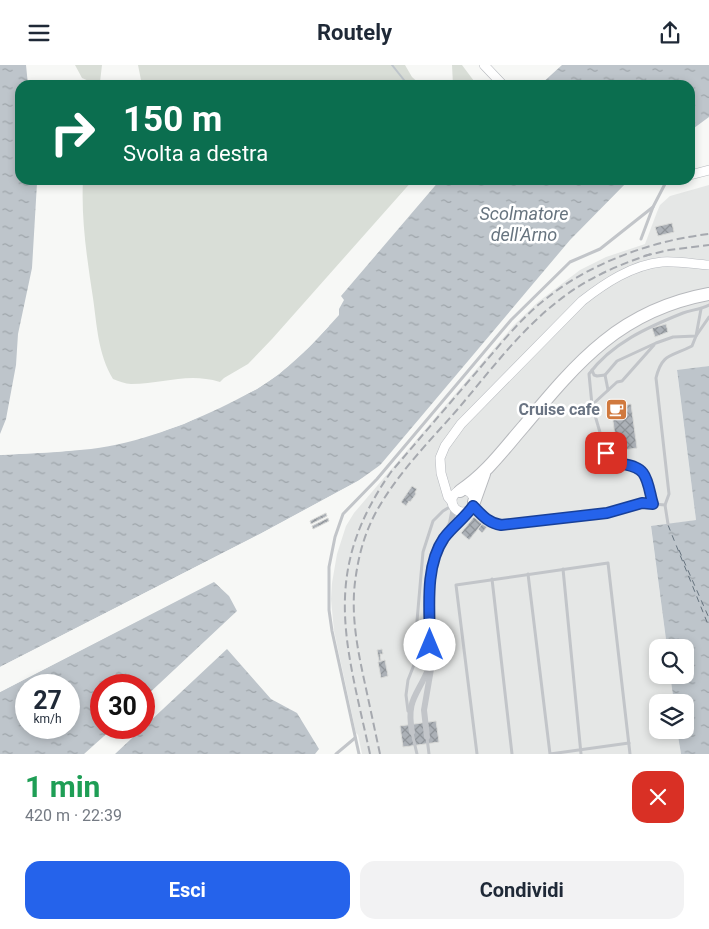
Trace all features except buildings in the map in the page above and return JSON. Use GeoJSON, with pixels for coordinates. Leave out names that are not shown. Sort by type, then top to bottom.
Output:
{"type":"FeatureCollection","features":[{"type":"Feature","properties":{"kind":"highway"},"geometry":{"type":"LineString","coordinates":[[459,491],[485,472],[583,359],[613,334],[636,320],[664,307],[709,294]]}},
{"type":"Feature","properties":{"kind":"highway"},"geometry":{"type":"LineString","coordinates":[[473,506],[485,472]]}},
{"type":"Feature","properties":{"kind":"street"},"geometry":{"type":"LineString","coordinates":[[484,65],[498,80]]}},
{"type":"Feature","properties":{"kind":"street"},"geometry":{"type":"LineString","coordinates":[[695,174],[709,170]]}},
{"type":"Feature","properties":{"kind":"street"},"geometry":{"type":"LineString","coordinates":[[473,506],[462,512],[453,505],[448,497],[441,473],[440,458],[450,437],[461,424],[590,295],[622,275],[643,266],[673,262],[709,265]]}},
{"type":"Feature","properties":{"kind":"street"},"geometry":{"type":"LineString","coordinates":[[444,480],[454,485],[459,491],[470,493],[473,506]]}},
{"type":"Feature","properties":{"kind":"street"},"geometry":{"type":"LineString","coordinates":[[427,737],[424,710],[430,681],[431,661],[431,568],[452,520],[453,496],[459,491]]}},
{"type":"Feature","properties":{"kind":"street"},"geometry":{"type":"LineString","coordinates":[[445,537],[473,506]]}},
{"type":"Feature","properties":{"kind":"street"},"geometry":{"type":"LineString","coordinates":[[412,732],[409,720],[411,703],[431,661]]}},
{"type":"Feature","properties":{"kind":"lane"},"geometry":{"type":"LineString","coordinates":[[641,239],[652,207],[663,185]]}},
{"type":"Feature","properties":{"kind":"lane"},"geometry":{"type":"LineString","coordinates":[[359,754],[329,610],[329,567],[335,537],[343,514],[377,479],[511,321],[570,262],[600,249],[652,207]]}},
{"type":"Feature","properties":{"kind":"lane"},"geometry":{"type":"LineString","coordinates":[[653,504],[644,474],[634,467],[608,458],[592,405],[589,374],[596,365],[631,336],[651,325],[709,305]]}},
{"type":"Feature","properties":{"kind":"lane"},"geometry":{"type":"LineString","coordinates":[[696,336],[700,309]]}},
{"type":"Feature","properties":{"kind":"lane"},"geometry":{"type":"LineString","coordinates":[[668,524],[665,505],[670,494],[656,378],[659,365],[666,357],[692,346],[696,336],[709,317]]}},
{"type":"Feature","properties":{"kind":"lane"},"geometry":{"type":"LineString","coordinates":[[592,370],[597,377],[605,375],[617,361],[656,343],[673,337],[696,336]]}},
{"type":"Feature","properties":{"kind":"lane"},"geometry":{"type":"LineString","coordinates":[[592,405],[617,381],[622,381],[656,343]]}},
{"type":"Feature","properties":{"kind":"lane"},"geometry":{"type":"LineString","coordinates":[[605,375],[608,390]]}},
{"type":"Feature","properties":{"kind":"lane"},"geometry":{"type":"LineString","coordinates":[[473,506],[485,519],[501,525],[607,513],[642,503],[665,505]]}},
{"type":"Feature","properties":{"kind":"lane"},"geometry":{"type":"LineString","coordinates":[[409,720],[406,695],[408,680],[417,657],[417,621],[422,552],[433,521],[442,511],[453,505]]}},
{"type":"Feature","properties":{"kind":"lane"},"geometry":{"type":"LineString","coordinates":[[477,754],[456,585],[608,563],[630,754]]}},
{"type":"Feature","properties":{"kind":"lane"},"geometry":{"type":"LineString","coordinates":[[563,569],[580,752]]}},
{"type":"Feature","properties":{"kind":"lane"},"geometry":{"type":"LineString","coordinates":[[528,574],[550,754],[580,752],[629,743]]}},
{"type":"Feature","properties":{"kind":"lane"},"geometry":{"type":"LineString","coordinates":[[492,579],[512,754]]}},
{"type":"Feature","properties":{"kind":"lane"},"geometry":{"type":"LineString","coordinates":[[412,732],[417,754]]}},
{"type":"Feature","properties":{"kind":"lane"},"geometry":{"type":"LineString","coordinates":[[427,737],[429,754]]}},
{"type":"Feature","properties":{"kind":"lane"},"geometry":{"type":"LineString","coordinates":[[336,754],[355,738]]}},
{"type":"Feature","properties":{"kind":"shaded area"},"geometry":{"type":"Polygon","coordinates":[[[75,65],[102,65],[100,80],[82,78],[75,65]]]}},
{"type":"Feature","properties":{"kind":"shaded area"},"geometry":{"type":"Polygon","coordinates":[[[138,65],[405,65],[415,80],[141,80],[138,65]]]}},
{"type":"Feature","properties":{"kind":"shaded area"},"geometry":{"type":"Polygon","coordinates":[[[452,65],[462,65],[473,80],[453,80],[452,65]]]}},
{"type":"Feature","properties":{"kind":"shaded area"},"geometry":{"type":"Polygon","coordinates":[[[83,185],[409,185],[272,339],[248,364],[220,382],[208,379],[186,378],[131,384],[113,379],[104,360],[97,329],[83,209],[83,185]]]}},
{"type":"Feature","properties":{"kind":"shaded area"},"geometry":{"type":"Polygon","coordinates":[[[709,185],[709,366],[677,371],[696,520],[651,527],[666,639],[649,639],[649,684],[671,684],[673,694],[649,694],[649,739],[678,739],[681,754],[362,754],[334,631],[331,599],[337,554],[346,526],[354,513],[514,325],[538,302],[580,270],[606,257],[645,244],[660,205],[670,196],[709,185]]]}},
{"type":"Feature","properties":{"kind":"water"},"geometry":{"type":"Polygon","coordinates":[[[0,65],[26,65],[28,80],[15,80],[15,185],[37,185],[32,268],[18,334],[16,365],[6,419],[0,434],[0,65]]]}},
{"type":"Feature","properties":{"kind":"water"},"geometry":{"type":"Polygon","coordinates":[[[562,65],[709,65],[709,117],[695,127],[695,80],[546,80],[562,65]]]}},
{"type":"Feature","properties":{"kind":"water","name":"Scolmatore dell'Arno"},"geometry":{"type":"Polygon","coordinates":[[[436,185],[624,185],[570,240],[376,470],[260,534],[0,667],[0,455],[57,452],[109,446],[161,432],[228,404],[274,378],[296,360],[339,315],[339,309],[344,300],[341,296],[436,185]]]}},
{"type":"Feature","properties":{"kind":"water"},"geometry":{"type":"Polygon","coordinates":[[[709,366],[709,754],[681,754],[678,739],[694,739],[694,694],[673,694],[671,684],[694,684],[694,639],[666,639],[651,526],[696,520],[677,370],[709,366]]]}},
{"type":"Feature","properties":{"kind":"water"},"geometry":{"type":"Polygon","coordinates":[[[214,582],[229,596],[237,611],[155,688],[155,674],[90,674],[90,739],[101,739],[84,754],[0,754],[0,692],[15,684],[15,739],[80,739],[80,674],[35,674],[214,582]]]}},
{"type":"Feature","properties":{"kind":"water"},"geometry":{"type":"Polygon","coordinates":[[[227,649],[271,699],[297,713],[319,749],[315,754],[115,754],[131,739],[155,739],[155,716],[227,649]]]}},
{"type":"Feature","properties":{"kind":"pier"},"geometry":{"type":"Polygon","coordinates":[[[327,325],[329,326],[308,348],[279,374],[257,389],[184,424],[157,433],[92,448],[0,455],[0,452],[56,450],[103,444],[156,431],[183,422],[256,387],[278,372],[327,325]]]}},
{"type":"Feature","properties":{"kind":"pier"},"geometry":{"type":"Polygon","coordinates":[[[383,463],[385,465],[360,484],[0,669],[0,667],[260,534],[358,481],[383,463]]]}},
{"type":"Feature","properties":{"kind":"pier"},"geometry":{"type":"Polygon","coordinates":[[[213,579],[216,580],[35,674],[29,674],[213,579]]]}},
{"type":"Feature","properties":{"kind":"pier"},"geometry":{"type":"Polygon","coordinates":[[[15,681],[15,684],[0,692],[0,689],[15,681]]]}},
{"type":"Feature","properties":{"kind":"waterway"},"geometry":{"type":"LineString","coordinates":[[392,65],[404,80]]}},
{"type":"Feature","properties":{"kind":"ferry route"},"geometry":{"type":"LineString","coordinates":[[668,525],[709,627]]}},
{"type":"Feature","properties":{"kind":"ferry route"},"geometry":{"type":"LineString","coordinates":[[679,550],[709,618]]}},
{"type":"Feature","properties":{"kind":"railway"},"geometry":{"type":"LineString","coordinates":[[370,754],[347,643],[345,609],[347,576],[354,543],[369,509],[391,472],[508,335],[530,313],[564,285],[624,255],[667,242],[709,234]]}},
{"type":"Feature","properties":{"kind":"railway"},"geometry":{"type":"LineString","coordinates":[[644,256],[669,250],[709,245]]}},
{"type":"Feature","properties":{"kind":"railway"},"geometry":{"type":"LineString","coordinates":[[380,754],[359,657],[354,616],[356,575],[361,551],[375,514],[383,500],[413,460],[508,349],[536,320],[566,295],[596,276],[651,254]]}},
{"type":"Feature","properties":{"kind":"place","name":"Cruise cafe"},"geometry":{"type":"Point","coordinates":[616,409]}},
{"type":"Feature","properties":{"kind":"route"},"geometry":{"type":"LineString","coordinates":[[430,645],[430,578],[433,561],[445,537],[473,506],[485,519],[501,525],[607,513],[642,503],[653,504],[644,474],[634,467],[613,461],[608,458],[606,453]]}}]}
